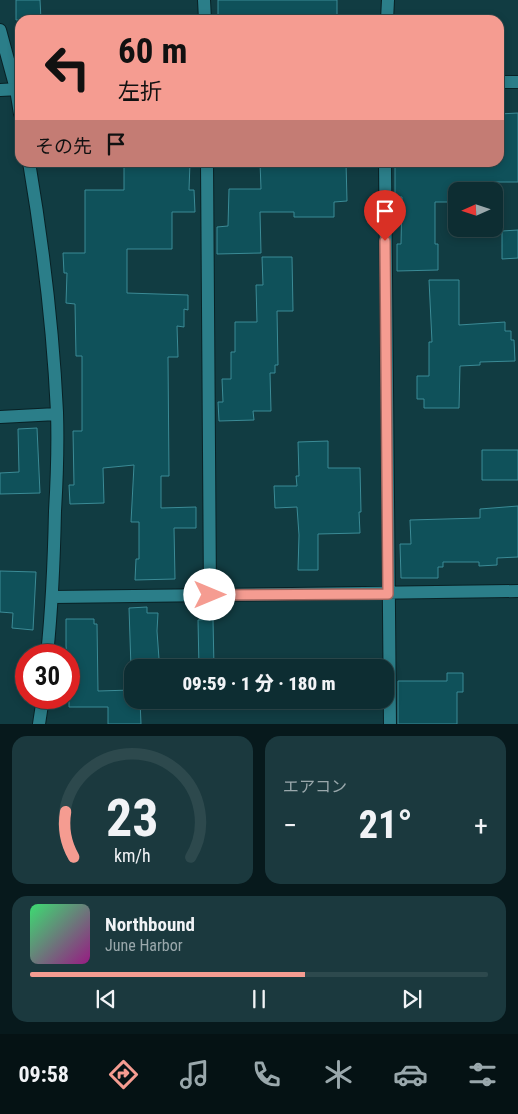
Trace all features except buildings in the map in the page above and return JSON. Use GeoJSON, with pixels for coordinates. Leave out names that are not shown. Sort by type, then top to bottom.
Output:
{"type":"FeatureCollection","features":[{"type":"Feature","properties":{"kind":"street"},"geometry":{"type":"LineString","coordinates":[[204,0],[205,15]]}},
{"type":"Feature","properties":{"kind":"street"},"geometry":{"type":"LineString","coordinates":[[387,15],[388,0]]}},
{"type":"Feature","properties":{"kind":"street"},"geometry":{"type":"LineString","coordinates":[[0,30],[15,79]]}},
{"type":"Feature","properties":{"kind":"street"},"geometry":{"type":"LineString","coordinates":[[504,82],[518,82]]}},
{"type":"Feature","properties":{"kind":"street"},"geometry":{"type":"LineString","coordinates":[[0,90],[15,89]]}},
{"type":"Feature","properties":{"kind":"street"},"geometry":{"type":"LineString","coordinates":[[30,167],[40,226],[57,414],[53,597],[49,644]]}},
{"type":"Feature","properties":{"kind":"street"},"geometry":{"type":"LineString","coordinates":[[207,167],[210,595]]}},
{"type":"Feature","properties":{"kind":"street"},"geometry":{"type":"LineString","coordinates":[[385,167],[390,724]]}},
{"type":"Feature","properties":{"kind":"street"},"geometry":{"type":"LineString","coordinates":[[0,417],[57,414]]}},
{"type":"Feature","properties":{"kind":"street"},"geometry":{"type":"LineString","coordinates":[[53,597],[518,592]]}},
{"type":"Feature","properties":{"kind":"street"},"geometry":{"type":"LineString","coordinates":[[39,724],[41,709]]}},
{"type":"Feature","properties":{"kind":"route"},"geometry":{"type":"LineString","coordinates":[[210,595],[388,594],[385,241]]}}]}
